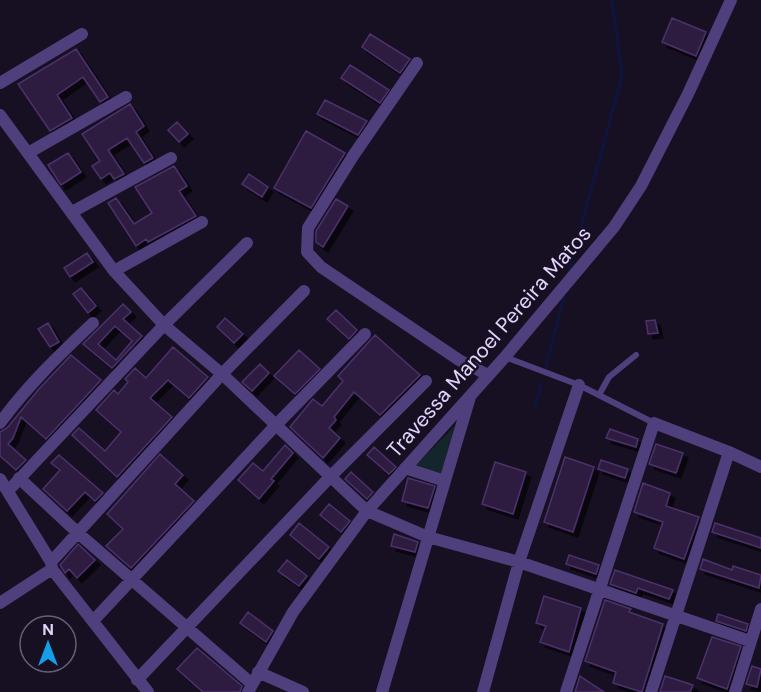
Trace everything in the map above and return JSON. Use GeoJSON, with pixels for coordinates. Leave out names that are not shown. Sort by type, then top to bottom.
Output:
{"type":"FeatureCollection","features":[{"type":"Feature","properties":{"kind":"street","name":"Travessa Manoel Pereira Matos"},"geometry":{"type":"LineString","coordinates":[[250,688],[293,612],[367,511],[505,357],[615,227],[641,186],[688,94],[731,0]]}},
{"type":"Feature","properties":{"kind":"street"},"geometry":{"type":"LineString","coordinates":[[0,83],[82,34]]}},
{"type":"Feature","properties":{"kind":"street"},"geometry":{"type":"LineString","coordinates":[[417,63],[353,156],[308,228],[307,252],[321,267],[459,360],[488,375]]}},
{"type":"Feature","properties":{"kind":"street"},"geometry":{"type":"LineString","coordinates":[[28,153],[126,97]]}},
{"type":"Feature","properties":{"kind":"street"},"geometry":{"type":"LineString","coordinates":[[0,115],[114,270],[164,325],[222,374],[367,511],[429,537],[519,562],[750,642]]}},
{"type":"Feature","properties":{"kind":"street"},"geometry":{"type":"LineString","coordinates":[[72,212],[171,158]]}},
{"type":"Feature","properties":{"kind":"street"},"geometry":{"type":"LineString","coordinates":[[114,270],[202,222]]}},
{"type":"Feature","properties":{"kind":"street"},"geometry":{"type":"LineString","coordinates":[[8,490],[164,325],[248,243]]}},
{"type":"Feature","properties":{"kind":"street"},"geometry":{"type":"LineString","coordinates":[[0,603],[52,566],[78,533],[222,374],[304,291]]}},
{"type":"Feature","properties":{"kind":"street"},"geometry":{"type":"LineString","coordinates":[[0,423],[15,402],[93,322]]}},
{"type":"Feature","properties":{"kind":"street"},"geometry":{"type":"LineString","coordinates":[[93,621],[276,425],[366,334]]}},
{"type":"Feature","properties":{"kind":"street"},"geometry":{"type":"LineString","coordinates":[[137,680],[331,476],[426,381]]}},
{"type":"Feature","properties":{"kind":"street"},"geometry":{"type":"LineString","coordinates":[[483,692],[519,562],[579,385]]}},
{"type":"Feature","properties":{"kind":"street"},"geometry":{"type":"LineString","coordinates":[[382,692],[471,394]]}},
{"type":"Feature","properties":{"kind":"street"},"geometry":{"type":"LineString","coordinates":[[566,692],[654,423],[761,467]]}},
{"type":"Feature","properties":{"kind":"street"},"geometry":{"type":"LineString","coordinates":[[651,692],[729,452]]}},
{"type":"Feature","properties":{"kind":"street"},"geometry":{"type":"LineString","coordinates":[[405,468],[445,481]]}},
{"type":"Feature","properties":{"kind":"street"},"geometry":{"type":"LineString","coordinates":[[19,478],[187,628],[250,688]]}},
{"type":"Feature","properties":{"kind":"street"},"geometry":{"type":"LineString","coordinates":[[0,479],[52,566],[148,692]]}},
{"type":"Feature","properties":{"kind":"street"},"geometry":{"type":"LineString","coordinates":[[735,692],[761,609]]}},
{"type":"Feature","properties":{"kind":"street"},"geometry":{"type":"LineString","coordinates":[[258,672],[303,692]]}},
{"type":"Feature","properties":{"kind":"lane"},"geometry":{"type":"LineString","coordinates":[[599,395],[609,377],[636,355]]}},
{"type":"Feature","properties":{"kind":"lane"},"geometry":{"type":"LineString","coordinates":[[505,357],[579,385],[654,423]]}},
{"type":"Feature","properties":{"kind":"green space"},"geometry":{"type":"Polygon","coordinates":[[[455,426],[441,473],[416,465],[455,426]]]}},
{"type":"Feature","properties":{"kind":"building"},"geometry":{"type":"Polygon","coordinates":[[[672,18],[706,32],[696,56],[662,42],[672,18]]]}},
{"type":"Feature","properties":{"kind":"building"},"geometry":{"type":"Polygon","coordinates":[[[370,34],[410,59],[400,73],[362,47],[370,34]]]}},
{"type":"Feature","properties":{"kind":"building"},"geometry":{"type":"Polygon","coordinates":[[[76,49],[108,97],[100,102],[83,77],[57,95],[72,118],[50,131],[18,84],[76,49]]]}},
{"type":"Feature","properties":{"kind":"building"},"geometry":{"type":"Polygon","coordinates":[[[350,65],[389,90],[380,103],[341,78],[350,65]]]}},
{"type":"Feature","properties":{"kind":"building"},"geometry":{"type":"Polygon","coordinates":[[[325,100],[367,121],[358,135],[317,114],[325,100]]]}},
{"type":"Feature","properties":{"kind":"building"},"geometry":{"type":"Polygon","coordinates":[[[130,104],[144,126],[136,132],[153,158],[144,163],[127,138],[108,150],[124,174],[114,179],[110,173],[101,179],[92,166],[100,161],[82,134],[130,104]]]}},
{"type":"Feature","properties":{"kind":"building"},"geometry":{"type":"Polygon","coordinates":[[[177,122],[188,134],[179,142],[168,130],[177,122]]]}},
{"type":"Feature","properties":{"kind":"building"},"geometry":{"type":"Polygon","coordinates":[[[306,131],[345,153],[311,208],[274,188],[306,131]]]}},
{"type":"Feature","properties":{"kind":"building"},"geometry":{"type":"Polygon","coordinates":[[[68,153],[81,172],[61,185],[48,165],[68,153]]]}},
{"type":"Feature","properties":{"kind":"building"},"geometry":{"type":"Polygon","coordinates":[[[174,166],[187,186],[179,191],[196,216],[136,246],[108,203],[116,198],[134,224],[152,213],[135,187],[174,166]]]}},
{"type":"Feature","properties":{"kind":"building"},"geometry":{"type":"Polygon","coordinates":[[[249,174],[268,187],[262,197],[242,184],[249,174]]]}},
{"type":"Feature","properties":{"kind":"building"},"geometry":{"type":"Polygon","coordinates":[[[336,199],[348,206],[323,247],[316,242],[316,231],[336,199]]]}},
{"type":"Feature","properties":{"kind":"building"},"geometry":{"type":"Polygon","coordinates":[[[87,253],[93,262],[70,277],[64,268],[87,253]]]}},
{"type":"Feature","properties":{"kind":"building"},"geometry":{"type":"Polygon","coordinates":[[[81,288],[96,306],[88,313],[73,294],[81,288]]]}},
{"type":"Feature","properties":{"kind":"building"},"geometry":{"type":"Polygon","coordinates":[[[123,304],[131,312],[123,319],[142,336],[112,368],[83,344],[123,304]],[[115,326],[98,344],[116,360],[132,341],[115,326]]]}},
{"type":"Feature","properties":{"kind":"building"},"geometry":{"type":"Polygon","coordinates":[[[336,310],[357,330],[349,339],[327,319],[336,310]]]}},
{"type":"Feature","properties":{"kind":"building"},"geometry":{"type":"Polygon","coordinates":[[[225,318],[243,334],[234,343],[217,327],[225,318]]]}},
{"type":"Feature","properties":{"kind":"building"},"geometry":{"type":"Polygon","coordinates":[[[655,320],[658,333],[648,334],[646,321],[655,320]]]}},
{"type":"Feature","properties":{"kind":"building"},"geometry":{"type":"Polygon","coordinates":[[[48,323],[59,342],[50,347],[38,329],[48,323]]]}},
{"type":"Feature","properties":{"kind":"building"},"geometry":{"type":"Polygon","coordinates":[[[375,335],[420,375],[380,415],[354,392],[334,417],[336,420],[329,428],[340,438],[323,458],[290,427],[313,399],[322,406],[343,381],[338,376],[375,335]]]}},
{"type":"Feature","properties":{"kind":"building"},"geometry":{"type":"Polygon","coordinates":[[[173,347],[208,377],[189,398],[168,380],[150,398],[172,417],[117,477],[72,435],[79,428],[105,451],[121,432],[96,410],[114,390],[118,394],[128,382],[125,379],[135,368],[146,378],[173,347]]]}},
{"type":"Feature","properties":{"kind":"building"},"geometry":{"type":"Polygon","coordinates":[[[299,350],[320,369],[295,394],[274,376],[299,350]]]}},
{"type":"Feature","properties":{"kind":"building"},"geometry":{"type":"Polygon","coordinates":[[[71,355],[101,380],[46,439],[21,417],[13,438],[8,444],[26,460],[16,470],[0,456],[0,432],[7,428],[71,355]]]}},
{"type":"Feature","properties":{"kind":"building"},"geometry":{"type":"Polygon","coordinates":[[[260,364],[269,373],[252,391],[242,382],[260,364]]]}},
{"type":"Feature","properties":{"kind":"building"},"geometry":{"type":"Polygon","coordinates":[[[610,429],[638,439],[636,447],[606,438],[610,429]]]}},
{"type":"Feature","properties":{"kind":"building"},"geometry":{"type":"Polygon","coordinates":[[[656,444],[683,453],[676,473],[649,464],[656,444]]]}},
{"type":"Feature","properties":{"kind":"building"},"geometry":{"type":"Polygon","coordinates":[[[285,445],[293,453],[271,479],[274,481],[259,499],[238,480],[253,463],[263,471],[285,445]]]}},
{"type":"Feature","properties":{"kind":"building"},"geometry":{"type":"Polygon","coordinates":[[[374,447],[396,467],[389,474],[367,455],[374,447]]]}},
{"type":"Feature","properties":{"kind":"building"},"geometry":{"type":"Polygon","coordinates":[[[160,454],[183,475],[175,484],[194,501],[131,568],[106,546],[123,529],[107,514],[160,454]]]}},
{"type":"Feature","properties":{"kind":"building"},"geometry":{"type":"Polygon","coordinates":[[[59,455],[103,493],[95,501],[85,492],[67,511],[43,489],[60,470],[51,463],[59,455]]]}},
{"type":"Feature","properties":{"kind":"building"},"geometry":{"type":"Polygon","coordinates":[[[565,457],[594,467],[573,532],[544,522],[565,457]]]}},
{"type":"Feature","properties":{"kind":"building"},"geometry":{"type":"Polygon","coordinates":[[[601,460],[628,469],[625,478],[598,469],[601,460]]]}},
{"type":"Feature","properties":{"kind":"building"},"geometry":{"type":"Polygon","coordinates":[[[495,462],[526,472],[513,514],[482,504],[495,462]]]}},
{"type":"Feature","properties":{"kind":"building"},"geometry":{"type":"Polygon","coordinates":[[[351,472],[373,492],[367,499],[345,479],[351,472]]]}},
{"type":"Feature","properties":{"kind":"building"},"geometry":{"type":"Polygon","coordinates":[[[408,478],[435,486],[428,508],[402,501],[408,478]]]}},
{"type":"Feature","properties":{"kind":"building"},"geometry":{"type":"Polygon","coordinates":[[[643,483],[670,493],[666,506],[699,517],[684,559],[654,548],[663,522],[634,512],[643,483]]]}},
{"type":"Feature","properties":{"kind":"building"},"geometry":{"type":"Polygon","coordinates":[[[329,504],[350,521],[341,532],[320,515],[329,504]]]}},
{"type":"Feature","properties":{"kind":"building"},"geometry":{"type":"Polygon","coordinates":[[[299,523],[329,547],[319,559],[290,535],[299,523]]]}},
{"type":"Feature","properties":{"kind":"building"},"geometry":{"type":"Polygon","coordinates":[[[715,523],[761,538],[761,548],[712,532],[715,523]]]}},
{"type":"Feature","properties":{"kind":"building"},"geometry":{"type":"Polygon","coordinates":[[[394,534],[418,542],[415,552],[391,546],[394,534]]]}},
{"type":"Feature","properties":{"kind":"building"},"geometry":{"type":"Polygon","coordinates":[[[78,544],[95,560],[77,578],[69,569],[65,573],[60,565],[78,544]]]}},
{"type":"Feature","properties":{"kind":"building"},"geometry":{"type":"Polygon","coordinates":[[[569,555],[599,565],[596,574],[566,564],[569,555]]]}},
{"type":"Feature","properties":{"kind":"building"},"geometry":{"type":"Polygon","coordinates":[[[703,559],[732,570],[733,566],[761,575],[759,588],[700,569],[703,559]]]}},
{"type":"Feature","properties":{"kind":"building"},"geometry":{"type":"Polygon","coordinates":[[[287,560],[307,576],[299,586],[278,571],[287,560]]]}},
{"type":"Feature","properties":{"kind":"building"},"geometry":{"type":"Polygon","coordinates":[[[615,570],[673,590],[669,599],[638,588],[636,593],[610,584],[615,570]]]}},
{"type":"Feature","properties":{"kind":"building"},"geometry":{"type":"Polygon","coordinates":[[[544,596],[581,608],[569,652],[540,642],[546,626],[536,623],[544,596]]]}},
{"type":"Feature","properties":{"kind":"building"},"geometry":{"type":"Polygon","coordinates":[[[605,600],[631,609],[629,612],[663,624],[642,692],[613,683],[616,672],[585,661],[605,600]]]}},
{"type":"Feature","properties":{"kind":"building"},"geometry":{"type":"Polygon","coordinates":[[[248,612],[273,631],[266,642],[240,623],[248,612]]]}},
{"type":"Feature","properties":{"kind":"building"},"geometry":{"type":"Polygon","coordinates":[[[718,614],[748,624],[746,631],[716,621],[718,614]]]}},
{"type":"Feature","properties":{"kind":"building"},"geometry":{"type":"Polygon","coordinates":[[[712,637],[741,646],[727,689],[697,678],[712,637]]]}},
{"type":"Feature","properties":{"kind":"building"},"geometry":{"type":"Polygon","coordinates":[[[197,648],[242,686],[240,692],[203,692],[177,669],[197,648]]]}},
{"type":"Feature","properties":{"kind":"building"},"geometry":{"type":"Polygon","coordinates":[[[752,666],[761,669],[757,687],[746,684],[752,666]]]}},
{"type":"Feature","properties":{"kind":"building"},"geometry":{"type":"Polygon","coordinates":[[[580,676],[584,679],[604,692],[575,692],[580,676]]]}},
{"type":"Feature","properties":{"kind":"building"},"geometry":{"type":"Polygon","coordinates":[[[665,676],[693,685],[690,692],[660,692],[665,676]]]}},
{"type":"Feature","properties":{"kind":"waterway"},"geometry":{"type":"LineString","coordinates":[[569,271],[622,76],[612,0]]}},
{"type":"Feature","properties":{"kind":"waterway"},"geometry":{"type":"LineString","coordinates":[[546,366],[564,297]]}},
{"type":"Feature","properties":{"kind":"waterway"},"geometry":{"type":"LineString","coordinates":[[535,407],[541,383]]}}]}
